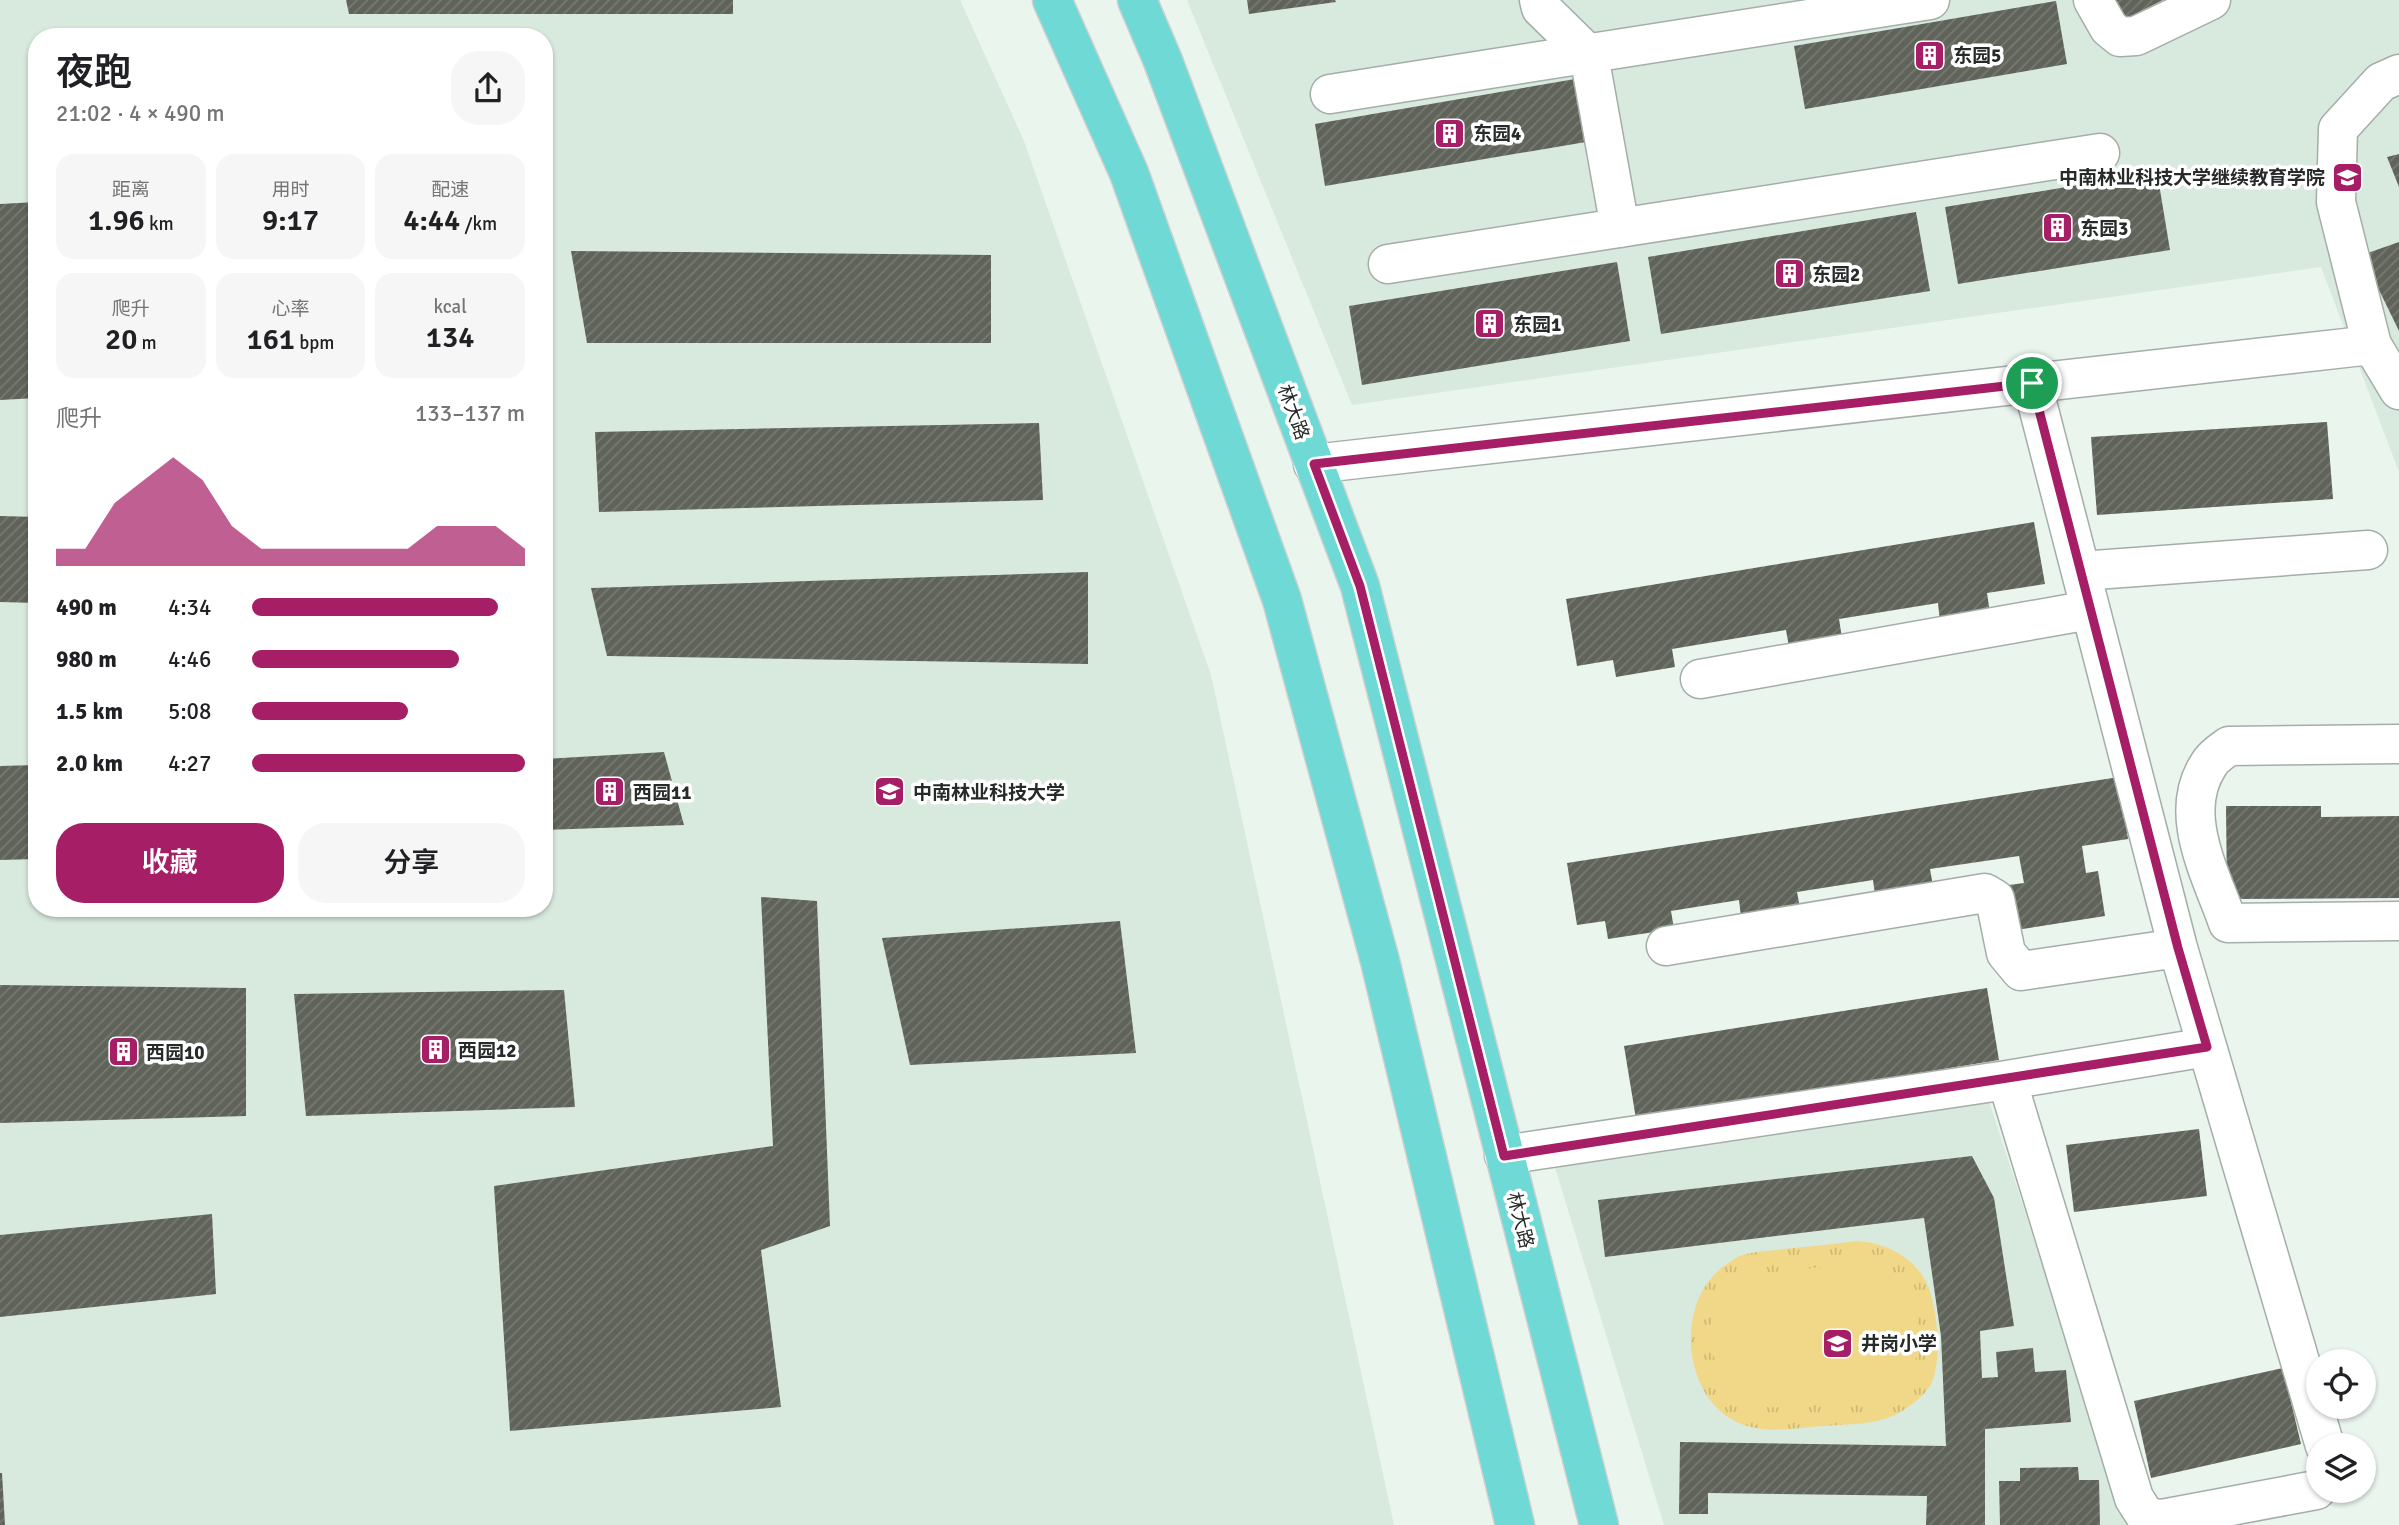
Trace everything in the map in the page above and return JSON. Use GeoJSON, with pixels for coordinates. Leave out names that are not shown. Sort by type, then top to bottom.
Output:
{"type":"FeatureCollection","features":[{"type":"Feature","properties":{"kind":"main road"},"geometry":{"type":"LineString","coordinates":[[1052,0],[1129,173],[1282,600],[1380,961],[1515,1525]]}},
{"type":"Feature","properties":{"kind":"main road","name":"林大路"},"geometry":{"type":"LineString","coordinates":[[1137,0],[1163,61],[1360,586],[1599,1525]]}},
{"type":"Feature","properties":{"kind":"lane"},"geometry":{"type":"LineString","coordinates":[[1539,0],[1541,9],[1589,55],[1619,228]]}},
{"type":"Feature","properties":{"kind":"lane"},"geometry":{"type":"LineString","coordinates":[[1330,94],[1930,0]]}},
{"type":"Feature","properties":{"kind":"lane"},"geometry":{"type":"LineString","coordinates":[[2093,0],[2109,28],[2120,37],[2136,36],[2211,0]]}},
{"type":"Feature","properties":{"kind":"lane"},"geometry":{"type":"LineString","coordinates":[[2399,74],[2381,82],[2338,129],[2336,202],[2372,345],[2399,390]]}},
{"type":"Feature","properties":{"kind":"lane"},"geometry":{"type":"LineString","coordinates":[[1388,264],[2100,153]]}},
{"type":"Feature","properties":{"kind":"lane"},"geometry":{"type":"LineString","coordinates":[[1314,464],[2372,345]]}},
{"type":"Feature","properties":{"kind":"lane"},"geometry":{"type":"LineString","coordinates":[[2032,383],[2178,948],[2321,1433]]}},
{"type":"Feature","properties":{"kind":"lane"},"geometry":{"type":"LineString","coordinates":[[2081,571],[2368,550]]}},
{"type":"Feature","properties":{"kind":"lane"},"geometry":{"type":"LineString","coordinates":[[1700,679],[2090,610]]}},
{"type":"Feature","properties":{"kind":"lane"},"geometry":{"type":"LineString","coordinates":[[2399,744],[2229,746],[2209,763],[2195,795],[2196,831],[2228,923],[2399,921]]}},
{"type":"Feature","properties":{"kind":"lane"},"geometry":{"type":"LineString","coordinates":[[1666,946],[1985,892],[1995,899],[2006,953],[2021,971],[2178,948]]}},
{"type":"Feature","properties":{"kind":"lane"},"geometry":{"type":"LineString","coordinates":[[1504,1156],[2207,1047]]}},
{"type":"Feature","properties":{"kind":"lane"},"geometry":{"type":"LineString","coordinates":[[2007,1080],[2134,1498],[2146,1517],[2162,1519],[2306,1492]]}},
{"type":"Feature","properties":{"kind":"shaded area","name":"中南林业科技大学"},"geometry":{"type":"Polygon","coordinates":[[[0,0],[960,0],[1024,141],[1211,675],[1394,1525],[0,1525],[0,0]]]}},
{"type":"Feature","properties":{"kind":"shaded area"},"geometry":{"type":"Polygon","coordinates":[[[1187,0],[2399,0],[2399,472],[2321,267],[1352,405],[1187,0]]]}},
{"type":"Feature","properties":{"kind":"shaded area","name":"井岗小学"},"geometry":{"type":"Polygon","coordinates":[[[1988,1098],[2127,1525],[1664,1525],[1553,1161],[1988,1098]]]}},
{"type":"Feature","properties":{"kind":"green space"},"geometry":{"type":"Polygon","coordinates":[[[1857,1241],[1897,1252],[1914,1265],[1926,1282],[1934,1305],[1938,1349],[1930,1386],[1915,1402],[1897,1414],[1862,1423],[1769,1430],[1751,1427],[1728,1417],[1710,1400],[1698,1378],[1692,1353],[1691,1328],[1697,1303],[1709,1281],[1727,1264],[1743,1255],[1857,1241]]]}},
{"type":"Feature","properties":{"kind":"green space"},"geometry":{"type":"Polygon","coordinates":[[[1853,1263],[1874,1268],[1892,1277],[1910,1302],[1916,1317],[1918,1350],[1906,1379],[1886,1394],[1857,1401],[1765,1407],[1740,1396],[1725,1381],[1716,1362],[1712,1342],[1713,1321],[1720,1302],[1734,1286],[1753,1275],[1853,1263]]]}},
{"type":"Feature","properties":{"kind":"building"},"geometry":{"type":"Polygon","coordinates":[[[346,0],[733,0],[733,14],[349,14],[346,0]]]}},
{"type":"Feature","properties":{"kind":"building"},"geometry":{"type":"Polygon","coordinates":[[[1247,0],[1335,0],[1336,2],[1249,14],[1247,0]]]}},
{"type":"Feature","properties":{"kind":"building"},"geometry":{"type":"Polygon","coordinates":[[[2106,0],[2163,0],[2117,23],[2106,0]]]}},
{"type":"Feature","properties":{"kind":"building","name":"东园5"},"geometry":{"type":"Polygon","coordinates":[[[2056,1],[2067,64],[1805,109],[1794,46],[2056,1]]]}},
{"type":"Feature","properties":{"kind":"building","name":"东园4"},"geometry":{"type":"Polygon","coordinates":[[[1575,79],[1586,142],[1325,186],[1315,124],[1575,79]]]}},
{"type":"Feature","properties":{"kind":"building"},"geometry":{"type":"Polygon","coordinates":[[[2399,154],[2399,187],[2387,157],[2399,154]]]}},
{"type":"Feature","properties":{"kind":"building","name":"东园3"},"geometry":{"type":"Polygon","coordinates":[[[2157,172],[2170,250],[1958,284],[1945,207],[2157,172]]]}},
{"type":"Feature","properties":{"kind":"building"},"geometry":{"type":"Polygon","coordinates":[[[28,202],[28,398],[0,400],[0,204],[28,202]]]}},
{"type":"Feature","properties":{"kind":"building","name":"东园2"},"geometry":{"type":"Polygon","coordinates":[[[1916,212],[1930,291],[1661,334],[1648,257],[1916,212]]]}},
{"type":"Feature","properties":{"kind":"building"},"geometry":{"type":"Polygon","coordinates":[[[2399,242],[2399,331],[2362,255],[2399,242]]]}},
{"type":"Feature","properties":{"kind":"building"},"geometry":{"type":"Polygon","coordinates":[[[571,251],[991,255],[991,343],[587,343],[571,251]]]}},
{"type":"Feature","properties":{"kind":"building","name":"东园1"},"geometry":{"type":"Polygon","coordinates":[[[1617,262],[1630,341],[1362,385],[1349,306],[1617,262]]]}},
{"type":"Feature","properties":{"kind":"building"},"geometry":{"type":"Polygon","coordinates":[[[2327,422],[2333,499],[2097,515],[2091,437],[2327,422]]]}},
{"type":"Feature","properties":{"kind":"building"},"geometry":{"type":"Polygon","coordinates":[[[1039,423],[1043,500],[599,512],[595,432],[1039,423]]]}},
{"type":"Feature","properties":{"kind":"building"},"geometry":{"type":"Polygon","coordinates":[[[0,516],[28,517],[28,603],[0,602],[0,516]]]}},
{"type":"Feature","properties":{"kind":"building"},"geometry":{"type":"Polygon","coordinates":[[[2034,522],[2045,584],[1987,593],[1990,613],[1940,622],[1938,603],[1839,619],[1842,638],[1789,647],[1786,630],[1672,649],[1675,667],[1616,677],[1613,660],[1577,666],[1566,599],[2034,522]]]}},
{"type":"Feature","properties":{"kind":"building"},"geometry":{"type":"Polygon","coordinates":[[[1088,572],[1088,664],[607,656],[591,588],[1088,572]]]}},
{"type":"Feature","properties":{"kind":"building","name":"西园11"},"geometry":{"type":"Polygon","coordinates":[[[664,752],[684,825],[553,830],[553,758],[664,752]]]}},
{"type":"Feature","properties":{"kind":"building"},"geometry":{"type":"Polygon","coordinates":[[[28,765],[28,859],[0,860],[0,766],[28,765]]]}},
{"type":"Feature","properties":{"kind":"building"},"geometry":{"type":"Polygon","coordinates":[[[2119,777],[2128,839],[2082,846],[2086,873],[2098,871],[2105,916],[2016,930],[2009,885],[2024,883],[2019,856],[1930,869],[1933,886],[1875,895],[1873,880],[1797,892],[1800,908],[1741,917],[1739,900],[1671,911],[1674,929],[1608,939],[1605,921],[1577,925],[1567,863],[2119,777]]]}},
{"type":"Feature","properties":{"kind":"building"},"geometry":{"type":"Polygon","coordinates":[[[2226,806],[2321,806],[2321,817],[2399,816],[2399,898],[2227,899],[2226,806]]]}},
{"type":"Feature","properties":{"kind":"building"},"geometry":{"type":"Polygon","coordinates":[[[761,897],[817,901],[830,1226],[761,1250],[781,1407],[510,1431],[494,1186],[773,1146],[761,897]]]}},
{"type":"Feature","properties":{"kind":"building"},"geometry":{"type":"Polygon","coordinates":[[[1120,921],[1136,1053],[910,1065],[882,938],[1120,921]]]}},
{"type":"Feature","properties":{"kind":"building","name":"西园10"},"geometry":{"type":"Polygon","coordinates":[[[0,985],[246,988],[246,1116],[0,1123],[0,985]]]}},
{"type":"Feature","properties":{"kind":"building"},"geometry":{"type":"Polygon","coordinates":[[[1987,988],[1999,1060],[1636,1119],[1624,1046],[1987,988]]]}},
{"type":"Feature","properties":{"kind":"building","name":"西园12"},"geometry":{"type":"Polygon","coordinates":[[[564,990],[575,1107],[306,1116],[294,994],[564,990]]]}},
{"type":"Feature","properties":{"kind":"building"},"geometry":{"type":"Polygon","coordinates":[[[2199,1129],[2207,1196],[2074,1212],[2066,1145],[2199,1129]]]}},
{"type":"Feature","properties":{"kind":"building"},"geometry":{"type":"Polygon","coordinates":[[[1972,1156],[1994,1198],[2014,1326],[1980,1331],[1982,1378],[1998,1377],[1996,1352],[2033,1348],[2035,1372],[2066,1370],[2071,1422],[1985,1429],[1985,1525],[1926,1525],[1927,1496],[1708,1493],[1708,1514],[1679,1514],[1680,1442],[1946,1446],[1941,1336],[1924,1218],[1605,1257],[1598,1200],[1972,1156]]]}},
{"type":"Feature","properties":{"kind":"building"},"geometry":{"type":"Polygon","coordinates":[[[212,1214],[216,1294],[0,1317],[0,1235],[212,1214]]]}},
{"type":"Feature","properties":{"kind":"building"},"geometry":{"type":"Polygon","coordinates":[[[2283,1368],[2301,1444],[2151,1478],[2134,1401],[2283,1368]]]}},
{"type":"Feature","properties":{"kind":"building"},"geometry":{"type":"Polygon","coordinates":[[[2078,1467],[2079,1480],[2099,1480],[2100,1525],[2000,1525],[1999,1481],[2020,1481],[2020,1468],[2078,1467]]]}},
{"type":"Feature","properties":{"kind":"building"},"geometry":{"type":"Polygon","coordinates":[[[2,1473],[5,1525],[0,1525],[2,1473]]]}},
{"type":"Feature","properties":{"kind":"place","name":"东园5"},"geometry":{"type":"Point","coordinates":[1930,55]}},
{"type":"Feature","properties":{"kind":"place","name":"东园4"},"geometry":{"type":"Point","coordinates":[1450,133]}},
{"type":"Feature","properties":{"kind":"place","name":"中南林业科技大学继续教育学院"},"geometry":{"type":"Point","coordinates":[2348,177]}},
{"type":"Feature","properties":{"kind":"place","name":"东园3"},"geometry":{"type":"Point","coordinates":[2057,228]}},
{"type":"Feature","properties":{"kind":"place","name":"东园2"},"geometry":{"type":"Point","coordinates":[1789,274]}},
{"type":"Feature","properties":{"kind":"place","name":"东园1"},"geometry":{"type":"Point","coordinates":[1490,324]}},
{"type":"Feature","properties":{"kind":"place","name":"西园11"},"geometry":{"type":"Point","coordinates":[610,792]}},
{"type":"Feature","properties":{"kind":"place","name":"中南林业科技大学"},"geometry":{"type":"Point","coordinates":[890,792]}},
{"type":"Feature","properties":{"kind":"place","name":"西园12"},"geometry":{"type":"Point","coordinates":[435,1050]}},
{"type":"Feature","properties":{"kind":"place","name":"西园10"},"geometry":{"type":"Point","coordinates":[123,1052]}},
{"type":"Feature","properties":{"kind":"place","name":"井岗小学"},"geometry":{"type":"Point","coordinates":[1838,1343]}},
{"type":"Feature","properties":{"kind":"route"},"geometry":{"type":"LineString","coordinates":[[2032,383],[2178,948],[2207,1047],[1504,1156],[1360,586],[1314,464],[2032,383]]}}]}
